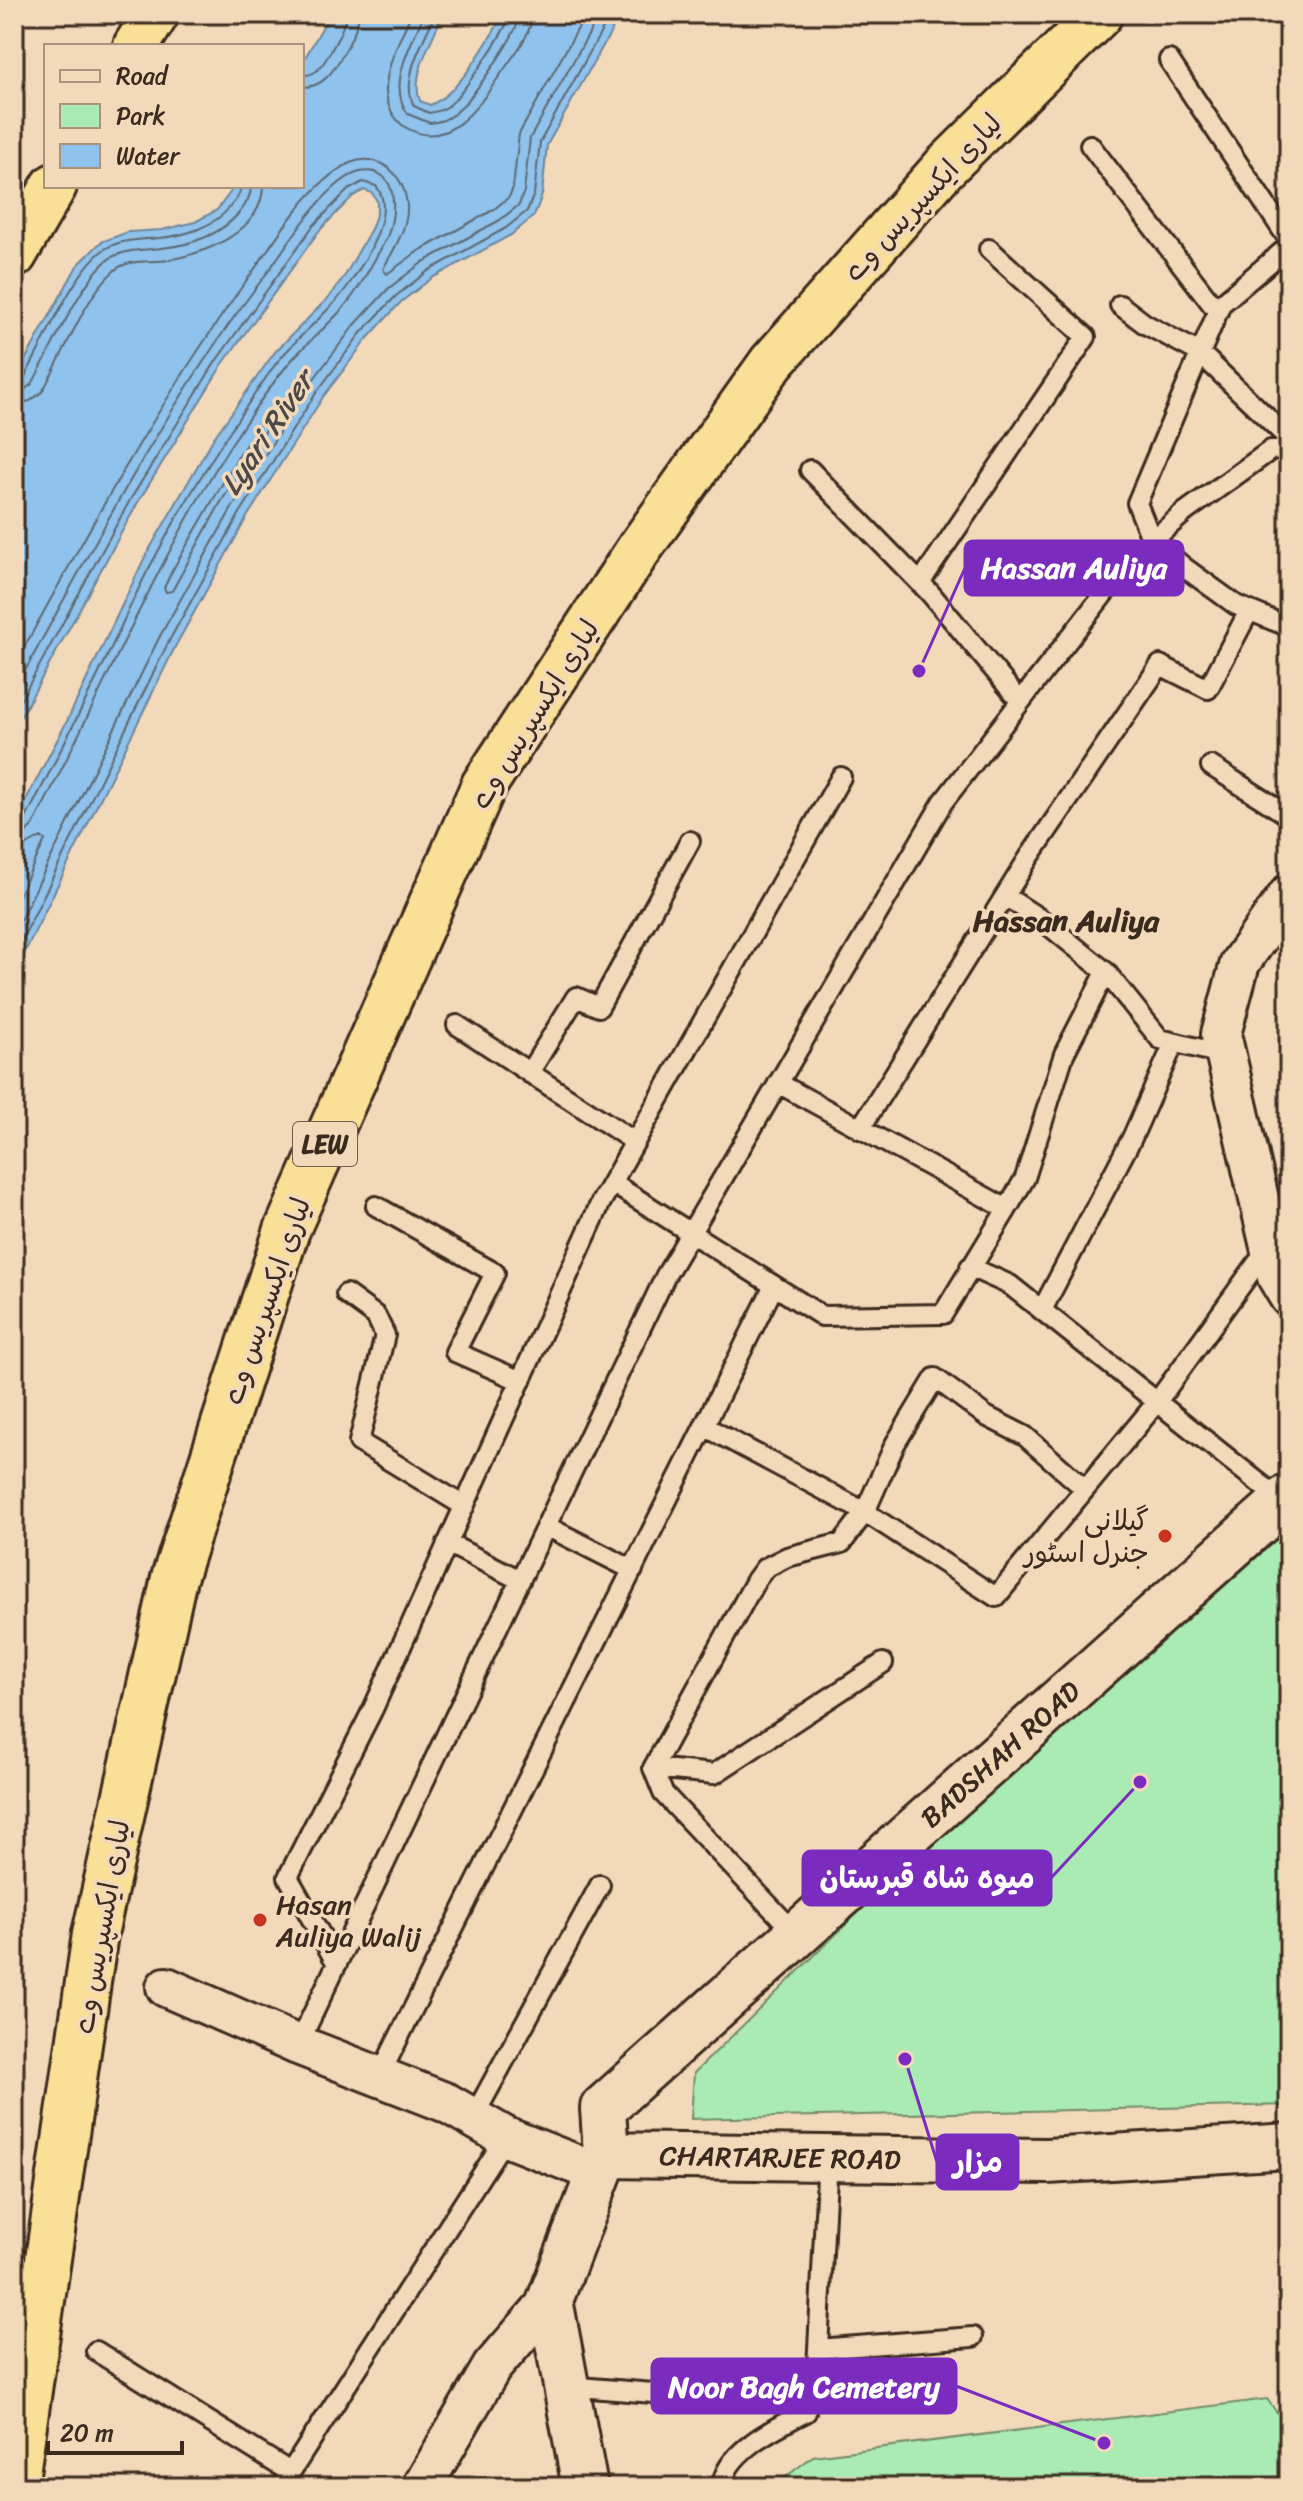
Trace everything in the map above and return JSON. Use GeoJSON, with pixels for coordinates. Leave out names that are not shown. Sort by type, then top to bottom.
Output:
{"type":"FeatureCollection","features":[{"type":"Feature","properties":{"kind":"highway"},"geometry":{"type":"LineString","coordinates":[[137,44],[156,14]]}},
{"type":"Feature","properties":{"kind":"highway","name":"لیاری ایکسپریس وے"},"geometry":{"type":"LineString","coordinates":[[15,2487],[99,1919],[174,1578],[293,1216],[484,785],[639,549],[772,362],[944,168],[1100,14]]}},
{"type":"Feature","properties":{"kind":"highway"},"geometry":{"type":"LineString","coordinates":[[14,255],[53,188]]}},
{"type":"Feature","properties":{"kind":"main road","name":"BADSHAH ROAD"},"geometry":{"type":"LineString","coordinates":[[602,2164],[603,2108],[1286,1499]]}},
{"type":"Feature","properties":{"kind":"main road","name":"CHARTARJEE ROAD"},"geometry":{"type":"LineString","coordinates":[[602,2164],[828,2157],[1047,2161],[1289,2146]]}},
{"type":"Feature","properties":{"kind":"main road"},"geometry":{"type":"LineString","coordinates":[[585,2487],[550,2300],[602,2164]]}},
{"type":"Feature","properties":{"kind":"street"},"geometry":{"type":"LineString","coordinates":[[1289,894],[1240,963],[1221,1034],[1277,1277],[1289,1297]]}},
{"type":"Feature","properties":{"kind":"street"},"geometry":{"type":"LineString","coordinates":[[166,1987],[298,2045],[447,2103],[506,2137],[602,2164]]}},
{"type":"Feature","properties":{"kind":"street"},"geometry":{"type":"LineString","coordinates":[[422,2487],[492,2367],[550,2300]]}},
{"type":"Feature","properties":{"kind":"lane"},"geometry":{"type":"LineString","coordinates":[[1169,60],[1289,243],[1221,304],[1137,503],[1152,541],[1236,605],[1289,627]]}},
{"type":"Feature","properties":{"kind":"lane"},"geometry":{"type":"LineString","coordinates":[[1090,145],[1218,312]]}},
{"type":"Feature","properties":{"kind":"lane"},"geometry":{"type":"LineString","coordinates":[[920,583],[1086,337],[989,249]]}},
{"type":"Feature","properties":{"kind":"lane"},"geometry":{"type":"LineString","coordinates":[[1120,305],[1145,324],[1200,353],[1289,439]]}},
{"type":"Feature","properties":{"kind":"lane"},"geometry":{"type":"LineString","coordinates":[[298,2045],[666,1275],[943,802],[1130,560],[1185,512],[1271,450],[1289,448]]}},
{"type":"Feature","properties":{"kind":"lane"},"geometry":{"type":"LineString","coordinates":[[810,470],[920,583],[1020,701]]}},
{"type":"Feature","properties":{"kind":"lane"},"geometry":{"type":"LineString","coordinates":[[860,1129],[1005,896],[1160,665],[1208,689],[1249,611]]}},
{"type":"Feature","properties":{"kind":"lane"},"geometry":{"type":"LineString","coordinates":[[1211,766],[1289,816]]}},
{"type":"Feature","properties":{"kind":"lane"},"geometry":{"type":"LineString","coordinates":[[337,1964],[288,1877],[373,1709],[612,1183],[841,777]]}},
{"type":"Feature","properties":{"kind":"lane"},"geometry":{"type":"LineString","coordinates":[[529,1073],[576,997],[599,1007],[690,841]]}},
{"type":"Feature","properties":{"kind":"lane"},"geometry":{"type":"LineString","coordinates":[[1005,896],[1042,920],[1106,972],[1160,1039],[1226,1055]]}},
{"type":"Feature","properties":{"kind":"lane"},"geometry":{"type":"LineString","coordinates":[[612,1183],[822,1316],[943,1314],[1025,1178],[1064,1054],[1106,972]]}},
{"type":"Feature","properties":{"kind":"lane"},"geometry":{"type":"LineString","coordinates":[[457,1025],[635,1142]]}},
{"type":"Feature","properties":{"kind":"lane"},"geometry":{"type":"LineString","coordinates":[[1042,1310],[1132,1138],[1174,1043]]}},
{"type":"Feature","properties":{"kind":"lane"},"geometry":{"type":"LineString","coordinates":[[778,1083],[1007,1209]]}},
{"type":"Feature","properties":{"kind":"lane"},"geometry":{"type":"LineString","coordinates":[[376,1206],[495,1273],[455,1352],[521,1381]]}},
{"type":"Feature","properties":{"kind":"lane"},"geometry":{"type":"LineString","coordinates":[[704,1426],[865,1512],[996,1597],[1157,1402],[1270,1246]]}},
{"type":"Feature","properties":{"kind":"lane"},"geometry":{"type":"LineString","coordinates":[[970,1267],[1010,1285],[1286,1499]]}},
{"type":"Feature","properties":{"kind":"lane"},"geometry":{"type":"LineString","coordinates":[[379,2077],[774,1286]]}},
{"type":"Feature","properties":{"kind":"lane"},"geometry":{"type":"LineString","coordinates":[[346,1294],[376,1316],[385,1335],[359,1442],[464,1506]]}},
{"type":"Feature","properties":{"kind":"lane"},"geometry":{"type":"LineString","coordinates":[[653,1768],[765,1568],[787,1557],[842,1543],[865,1512],[895,1444],[935,1378],[986,1416],[1025,1436],[1085,1489]]}},
{"type":"Feature","properties":{"kind":"lane"},"geometry":{"type":"LineString","coordinates":[[546,1526],[633,1570]]}},
{"type":"Feature","properties":{"kind":"lane"},"geometry":{"type":"LineString","coordinates":[[447,1543],[520,1580]]}},
{"type":"Feature","properties":{"kind":"lane"},"geometry":{"type":"LineString","coordinates":[[653,1768],[714,1774],[883,1663]]}},
{"type":"Feature","properties":{"kind":"lane"},"geometry":{"type":"LineString","coordinates":[[653,1768],[663,1793],[797,1935]]}},
{"type":"Feature","properties":{"kind":"lane"},"geometry":{"type":"LineString","coordinates":[[473,2118],[600,1885]]}},
{"type":"Feature","properties":{"kind":"lane"},"geometry":{"type":"LineString","coordinates":[[96,2351],[286,2480],[506,2137]]}},
{"type":"Feature","properties":{"kind":"lane"},"geometry":{"type":"LineString","coordinates":[[566,2386],[666,2394],[817,2368],[828,2157]]}},
{"type":"Feature","properties":{"kind":"lane"},"geometry":{"type":"LineString","coordinates":[[818,2349],[973,2337]]}},
{"type":"Feature","properties":{"kind":"lane"},"geometry":{"type":"LineString","coordinates":[[722,2487],[723,2480],[745,2446],[806,2412],[805,2369]]}},
{"type":"Feature","properties":{"kind":"green space"},"geometry":{"type":"Polygon","coordinates":[[[1289,1492],[1289,2105],[691,2119],[694,2073],[1289,1492]]]}},
{"type":"Feature","properties":{"kind":"green space"},"geometry":{"type":"Polygon","coordinates":[[[1267,2399],[1289,2429],[1289,2487],[777,2487],[813,2456],[1267,2399]]]}},
{"type":"Feature","properties":{"kind":"water","name":"Lyari River"},"geometry":{"type":"Polygon","coordinates":[[[330,14],[443,14],[424,57],[418,80],[420,101],[430,105],[452,90],[462,78],[504,14],[621,14],[547,145],[542,195],[534,216],[511,235],[432,278],[401,302],[367,339],[323,397],[247,517],[176,645],[14,974],[14,823],[67,721],[145,557],[213,439],[275,352],[330,296],[346,274],[372,227],[377,201],[372,193],[364,190],[353,196],[319,231],[222,365],[137,504],[14,729],[14,380],[77,266],[101,242],[128,232],[162,230],[195,222],[217,210],[234,188],[304,188],[304,60],[330,14]]]}},
{"type":"Feature","properties":{"kind":"place","name":"Hassan Auliya"},"geometry":{"type":"Point","coordinates":[919,671]}},
{"type":"Feature","properties":{"kind":"place","name":"گیلانی جنرل اسٹور"},"geometry":{"type":"Point","coordinates":[1165,1536]}},
{"type":"Feature","properties":{"kind":"place","name":"میوہ شاہ قبرستان"},"geometry":{"type":"Point","coordinates":[1140,1782]}},
{"type":"Feature","properties":{"kind":"place","name":"Hasan Auliya Walij"},"geometry":{"type":"Point","coordinates":[260,1920]}},
{"type":"Feature","properties":{"kind":"place","name":"مزار"},"geometry":{"type":"Point","coordinates":[905,2059]}},
{"type":"Feature","properties":{"kind":"place","name":"Noor Bagh Cemetery"},"geometry":{"type":"Point","coordinates":[1104,2443]}},
{"type":"Feature","properties":{"kind":"district","name":"Hassan Auliya"},"geometry":{"type":"Point","coordinates":[1066,921]}}]}
